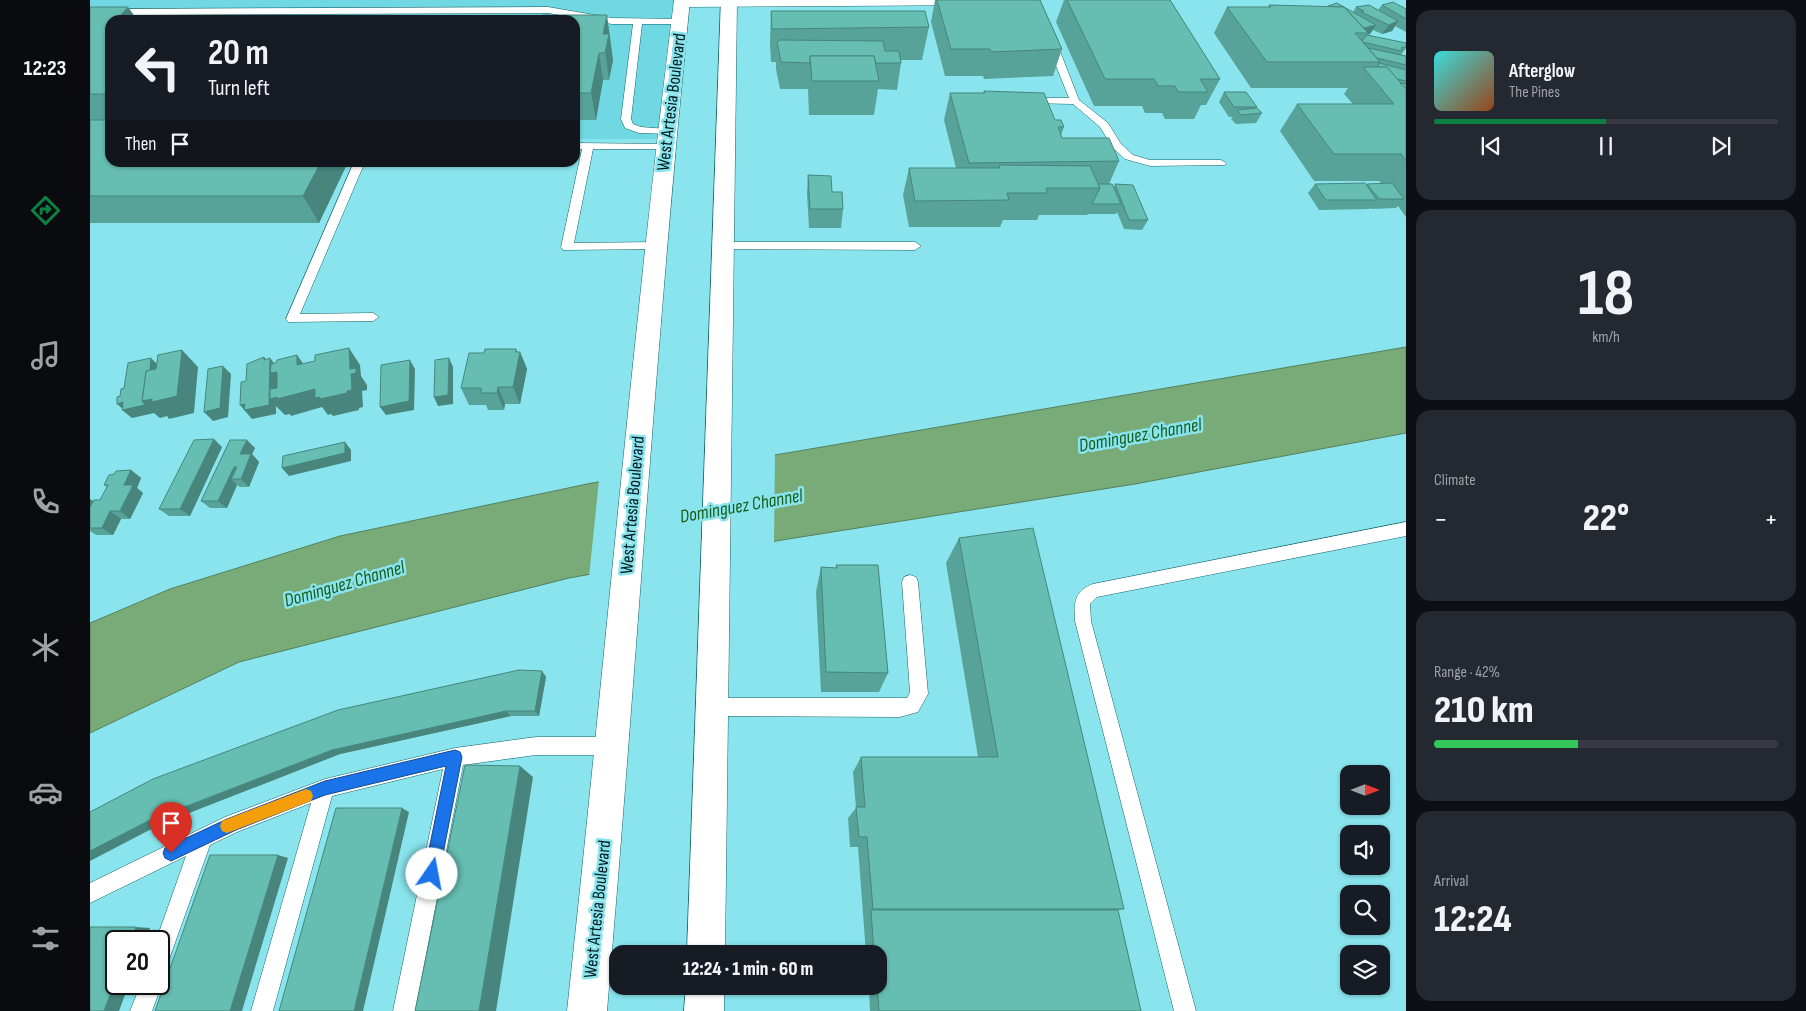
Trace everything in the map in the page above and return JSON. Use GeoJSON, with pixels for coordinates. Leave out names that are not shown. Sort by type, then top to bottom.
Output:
{"type":"FeatureCollection","features":[{"type":"Feature","properties":{"kind":"main road"},"geometry":{"type":"LineString","coordinates":[[682,8],[729,1],[995,0]]}},
{"type":"Feature","properties":{"kind":"main road"},"geometry":{"type":"LineString","coordinates":[[706,945],[729,1]]}},
{"type":"Feature","properties":{"kind":"main road","name":"West Artesia Boulevard"},"geometry":{"type":"LineString","coordinates":[[587,1011],[613,746],[638,439],[666,139],[682,8]]}},
{"type":"Feature","properties":{"kind":"main road"},"geometry":{"type":"LineString","coordinates":[[704,1011],[705,995]]}},
{"type":"Feature","properties":{"kind":"lane"},"geometry":{"type":"LineString","coordinates":[[580,16],[612,21],[638,21],[682,8]]}},
{"type":"Feature","properties":{"kind":"lane"},"geometry":{"type":"LineString","coordinates":[[101,12],[548,10],[577,15]]}},
{"type":"Feature","properties":{"kind":"lane"},"geometry":{"type":"LineString","coordinates":[[638,21],[626,119],[629,126],[666,139]]}},
{"type":"Feature","properties":{"kind":"lane"},"geometry":{"type":"LineString","coordinates":[[1047,32],[1076,101],[1104,125],[1116,146],[1129,157],[1150,164],[1221,163]]}},
{"type":"Feature","properties":{"kind":"lane"},"geometry":{"type":"LineString","coordinates":[[1019,101],[1076,101]]}},
{"type":"Feature","properties":{"kind":"lane"},"geometry":{"type":"LineString","coordinates":[[580,146],[666,139]]}},
{"type":"Feature","properties":{"kind":"lane"},"geometry":{"type":"LineString","coordinates":[[588,146],[566,246],[656,246]]}},
{"type":"Feature","properties":{"kind":"lane"},"geometry":{"type":"LineString","coordinates":[[358,167],[292,318],[373,317]]}},
{"type":"Feature","properties":{"kind":"lane"},"geometry":{"type":"LineString","coordinates":[[723,246],[915,246]]}},
{"type":"Feature","properties":{"kind":"lane"},"geometry":{"type":"LineString","coordinates":[[1185,1011],[1083,621],[1082,601],[1093,591],[1406,528]]}},
{"type":"Feature","properties":{"kind":"lane"},"geometry":{"type":"LineString","coordinates":[[712,707],[900,708],[912,706],[919,694],[910,582]]}},
{"type":"Feature","properties":{"kind":"lane"},"geometry":{"type":"LineString","coordinates":[[90,893],[232,824],[325,788],[455,757],[536,746],[613,746]]}},
{"type":"Feature","properties":{"kind":"lane"},"geometry":{"type":"LineString","coordinates":[[404,1011],[455,757]]}},
{"type":"Feature","properties":{"kind":"lane"},"geometry":{"type":"LineString","coordinates":[[262,1011],[325,788]]}},
{"type":"Feature","properties":{"kind":"lane"},"geometry":{"type":"LineString","coordinates":[[170,930],[203,837]]}},
{"type":"Feature","properties":{"kind":"lane"},"geometry":{"type":"LineString","coordinates":[[141,1011],[147,995]]}},
{"type":"Feature","properties":{"kind":"shaded area"},"geometry":{"type":"Polygon","coordinates":[[[90,0],[678,0],[662,139],[580,139],[580,15],[105,15],[105,50],[90,138],[90,0]]]}},
{"type":"Feature","properties":{"kind":"water","name":"Dominguez Channel"},"geometry":{"type":"Polygon","coordinates":[[[1406,347],[1406,433],[1135,484],[782,540],[569,578],[239,662],[90,733],[90,623],[170,589],[340,536],[592,483],[781,454],[1406,347]]]}},
{"type":"Feature","properties":{"kind":"pier"},"geometry":{"type":"Polygon","coordinates":[[[775,452],[774,544],[589,577],[599,480],[775,452]]]}},
{"type":"Feature","properties":{"kind":"building"},"geometry":{"type":"Polygon","coordinates":[[[937,0],[1040,0],[1062,49],[991,52],[990,49],[951,49],[937,0]]]}},
{"type":"Feature","properties":{"kind":"building"},"geometry":{"type":"Polygon","coordinates":[[[1067,0],[1170,0],[1220,79],[1200,79],[1208,92],[1178,92],[1175,86],[1158,86],[1154,79],[1105,79],[1067,0]]]}},
{"type":"Feature","properties":{"kind":"building"},"geometry":{"type":"Polygon","coordinates":[[[1393,2],[1406,9],[1406,19],[1382,5],[1393,2]]]}},
{"type":"Feature","properties":{"kind":"building"},"geometry":{"type":"Polygon","coordinates":[[[1337,3],[1344,7],[1328,6],[1337,3]]]}},
{"type":"Feature","properties":{"kind":"building"},"geometry":{"type":"Polygon","coordinates":[[[1269,5],[1344,7],[1368,33],[1355,33],[1380,62],[1267,62],[1227,7],[1271,7],[1269,5]]]}},
{"type":"Feature","properties":{"kind":"building"},"geometry":{"type":"Polygon","coordinates":[[[1369,5],[1398,21],[1389,25],[1361,12],[1364,11],[1356,7],[1369,5]]]}},
{"type":"Feature","properties":{"kind":"building"},"geometry":{"type":"Polygon","coordinates":[[[90,7],[128,7],[121,15],[105,15],[105,94],[90,94],[90,7]]]}},
{"type":"Feature","properties":{"kind":"building"},"geometry":{"type":"Polygon","coordinates":[[[1344,7],[1376,25],[1364,28],[1344,7]]]}},
{"type":"Feature","properties":{"kind":"building"},"geometry":{"type":"Polygon","coordinates":[[[771,11],[925,11],[929,27],[772,29],[771,11]]]}},
{"type":"Feature","properties":{"kind":"building"},"geometry":{"type":"Polygon","coordinates":[[[580,15],[607,15],[603,34],[609,34],[605,53],[599,53],[591,93],[580,93],[580,15]]]}},
{"type":"Feature","properties":{"kind":"building"},"geometry":{"type":"Polygon","coordinates":[[[1367,35],[1406,43],[1406,48],[1402,47],[1401,51],[1363,42],[1367,35]]]}},
{"type":"Feature","properties":{"kind":"building"},"geometry":{"type":"Polygon","coordinates":[[[780,40],[883,41],[885,51],[899,51],[901,63],[876,63],[874,56],[810,56],[810,63],[781,62],[777,42],[780,40]]]}},
{"type":"Feature","properties":{"kind":"building"},"geometry":{"type":"Polygon","coordinates":[[[1368,48],[1406,56],[1406,65],[1377,58],[1368,48]]]}},
{"type":"Feature","properties":{"kind":"building"},"geometry":{"type":"Polygon","coordinates":[[[810,56],[874,56],[879,81],[812,81],[810,56]]]}},
{"type":"Feature","properties":{"kind":"building"},"geometry":{"type":"Polygon","coordinates":[[[1379,63],[1406,70],[1406,81],[1397,79],[1387,67],[1378,67],[1379,63]]]}},
{"type":"Feature","properties":{"kind":"building"},"geometry":{"type":"Polygon","coordinates":[[[1363,67],[1387,67],[1406,89],[1406,161],[1401,154],[1334,154],[1297,104],[1394,104],[1363,67]]]}},
{"type":"Feature","properties":{"kind":"building"},"geometry":{"type":"Polygon","coordinates":[[[984,91],[1044,93],[1055,120],[1061,120],[1064,127],[1058,127],[1062,138],[1109,138],[1119,161],[969,163],[950,93],[985,93],[984,91]]]}},
{"type":"Feature","properties":{"kind":"building"},"geometry":{"type":"Polygon","coordinates":[[[1224,92],[1246,92],[1257,107],[1234,107],[1224,92]]]}},
{"type":"Feature","properties":{"kind":"building"},"geometry":{"type":"Polygon","coordinates":[[[1257,108],[1262,113],[1241,115],[1237,110],[1257,108]]]}},
{"type":"Feature","properties":{"kind":"building"},"geometry":{"type":"Polygon","coordinates":[[[90,120],[105,120],[105,167],[318,167],[303,196],[90,196],[90,120]]]}},
{"type":"Feature","properties":{"kind":"building"},"geometry":{"type":"Polygon","coordinates":[[[999,165],[1090,166],[1100,188],[1046,188],[1047,193],[1007,193],[1009,200],[915,201],[909,168],[1000,168],[999,165]]]}},
{"type":"Feature","properties":{"kind":"building"},"geometry":{"type":"Polygon","coordinates":[[[808,175],[831,176],[832,192],[842,192],[843,209],[810,209],[808,175]]]}},
{"type":"Feature","properties":{"kind":"building"},"geometry":{"type":"Polygon","coordinates":[[[1365,183],[1377,200],[1326,200],[1315,184],[1365,183]]]}},
{"type":"Feature","properties":{"kind":"building"},"geometry":{"type":"Polygon","coordinates":[[[1392,183],[1404,199],[1379,199],[1367,184],[1392,183]]]}},
{"type":"Feature","properties":{"kind":"building"},"geometry":{"type":"Polygon","coordinates":[[[1098,184],[1112,184],[1121,204],[1092,204],[1100,188],[1098,184]]]}},
{"type":"Feature","properties":{"kind":"building"},"geometry":{"type":"Polygon","coordinates":[[[1115,184],[1133,185],[1148,220],[1129,220],[1115,184]]]}},
{"type":"Feature","properties":{"kind":"building"},"geometry":{"type":"Polygon","coordinates":[[[349,348],[350,369],[356,368],[356,373],[351,374],[352,390],[347,391],[347,393],[320,399],[320,397],[315,398],[315,389],[277,399],[277,397],[270,399],[270,389],[277,388],[277,372],[270,373],[271,364],[276,363],[277,360],[297,355],[297,365],[315,361],[315,355],[349,348]]]}},
{"type":"Feature","properties":{"kind":"building"},"geometry":{"type":"Polygon","coordinates":[[[485,349],[516,349],[516,352],[520,352],[513,387],[498,387],[497,393],[481,393],[481,388],[461,388],[469,353],[484,353],[485,349]]]}},
{"type":"Feature","properties":{"kind":"building"},"geometry":{"type":"Polygon","coordinates":[[[182,350],[177,396],[152,402],[152,399],[142,401],[146,371],[156,369],[158,355],[182,350]]]}},
{"type":"Feature","properties":{"kind":"building"},"geometry":{"type":"Polygon","coordinates":[[[264,357],[264,360],[270,358],[269,405],[244,410],[245,404],[240,405],[241,382],[246,381],[247,364],[264,357]]]}},
{"type":"Feature","properties":{"kind":"building"},"geometry":{"type":"Polygon","coordinates":[[[151,358],[150,370],[146,371],[142,401],[145,405],[122,410],[123,402],[117,404],[117,397],[120,396],[121,389],[124,388],[128,363],[151,358]]]}},
{"type":"Feature","properties":{"kind":"building"},"geometry":{"type":"Polygon","coordinates":[[[449,358],[448,395],[434,397],[435,360],[449,358]]]}},
{"type":"Feature","properties":{"kind":"building"},"geometry":{"type":"Polygon","coordinates":[[[410,360],[409,401],[380,407],[381,365],[410,360]]]}},
{"type":"Feature","properties":{"kind":"building"},"geometry":{"type":"Polygon","coordinates":[[[223,366],[220,408],[204,412],[208,369],[223,366]]]}},
{"type":"Feature","properties":{"kind":"building"},"geometry":{"type":"Polygon","coordinates":[[[214,439],[180,509],[159,509],[194,440],[214,439]]]}},
{"type":"Feature","properties":{"kind":"building"},"geometry":{"type":"Polygon","coordinates":[[[230,440],[247,440],[240,454],[251,454],[241,479],[231,479],[237,467],[234,467],[218,501],[201,501],[230,440]]]}},
{"type":"Feature","properties":{"kind":"building"},"geometry":{"type":"Polygon","coordinates":[[[345,442],[345,453],[282,468],[283,456],[345,442]]]}},
{"type":"Feature","properties":{"kind":"building"},"geometry":{"type":"Polygon","coordinates":[[[131,470],[124,485],[133,485],[120,511],[110,511],[102,528],[90,528],[90,507],[94,500],[100,500],[108,485],[104,485],[109,475],[114,474],[116,471],[131,470]]]}},
{"type":"Feature","properties":{"kind":"building"},"geometry":{"type":"Polygon","coordinates":[[[1033,528],[1124,909],[873,909],[867,837],[859,837],[856,807],[865,807],[861,757],[998,757],[959,538],[1033,528]]]}},
{"type":"Feature","properties":{"kind":"building"},"geometry":{"type":"Polygon","coordinates":[[[836,565],[878,565],[888,673],[826,672],[821,567],[837,568],[836,565]]]}},
{"type":"Feature","properties":{"kind":"building"},"geometry":{"type":"Polygon","coordinates":[[[519,670],[542,671],[535,711],[506,711],[332,750],[148,821],[90,851],[90,812],[153,779],[338,710],[519,670]]]}},
{"type":"Feature","properties":{"kind":"building"},"geometry":{"type":"Polygon","coordinates":[[[465,765],[520,766],[479,1011],[415,1011],[465,765]]]}},
{"type":"Feature","properties":{"kind":"building"},"geometry":{"type":"Polygon","coordinates":[[[336,808],[402,808],[354,1011],[279,1011],[336,808]]]}},
{"type":"Feature","properties":{"kind":"building"},"geometry":{"type":"Polygon","coordinates":[[[210,855],[278,855],[230,1011],[155,1011],[161,995],[170,995],[170,968],[210,855]]]}},
{"type":"Feature","properties":{"kind":"building"},"geometry":{"type":"Polygon","coordinates":[[[871,910],[1118,910],[1141,1011],[879,1011],[878,995],[887,995],[887,945],[873,945],[871,910]]]}},
{"type":"Feature","properties":{"kind":"building"},"geometry":{"type":"Polygon","coordinates":[[[90,927],[136,927],[135,930],[105,930],[105,995],[110,995],[104,1011],[90,1011],[90,927]]]}},
{"type":"Feature","properties":{"kind":"slow traffic"},"geometry":{"type":"LineString","coordinates":[[227,826],[306,796]]}},
{"type":"Feature","properties":{"kind":"route"},"geometry":{"type":"LineString","coordinates":[[171,853],[232,824],[325,788],[455,757],[432,874]]}}]}
